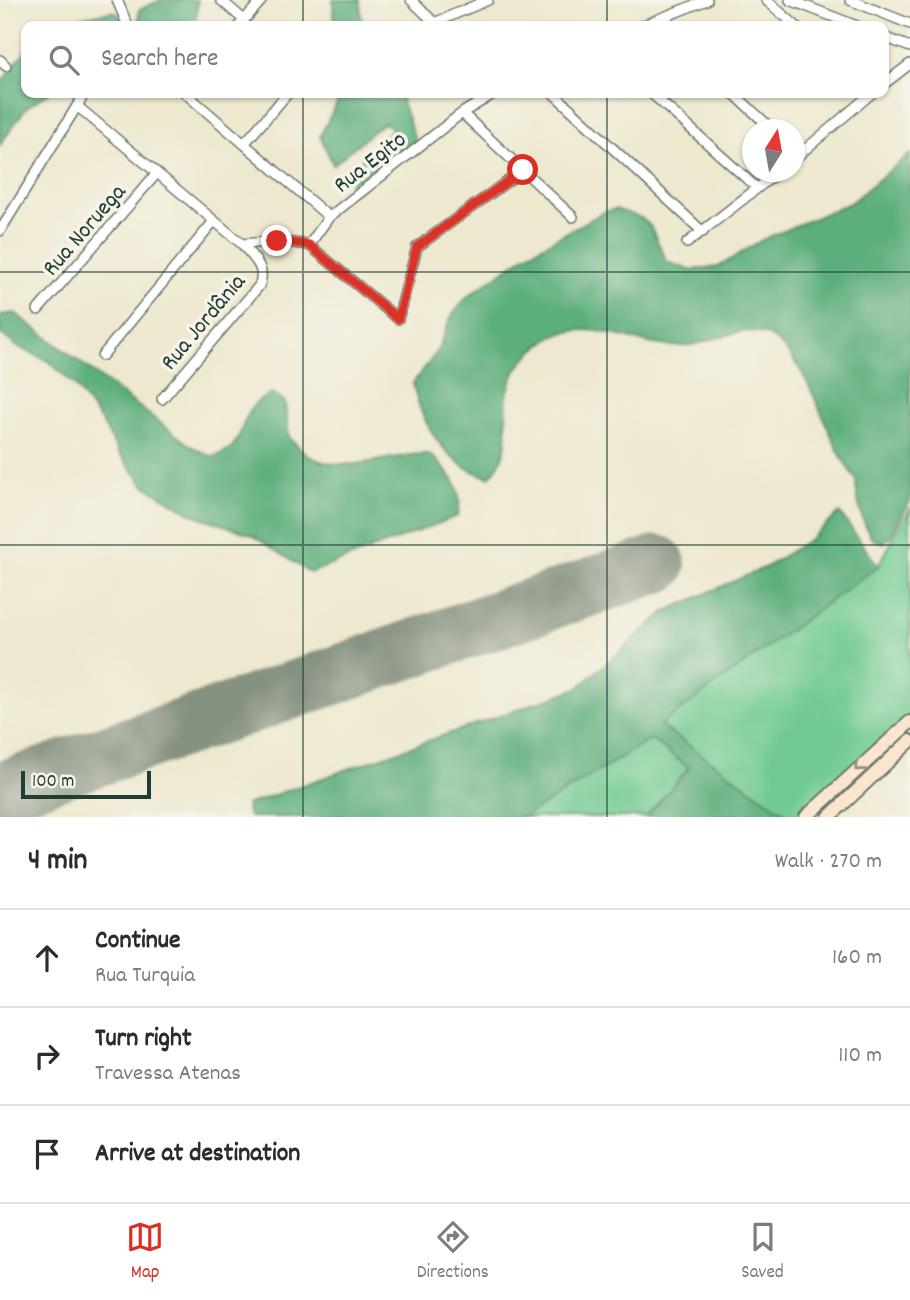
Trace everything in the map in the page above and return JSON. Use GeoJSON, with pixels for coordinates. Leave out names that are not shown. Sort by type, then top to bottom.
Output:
{"type":"FeatureCollection","features":[{"type":"Feature","properties":{"kind":"main road"},"geometry":{"type":"LineString","coordinates":[[806,817],[910,722]]}},
{"type":"Feature","properties":{"kind":"main road"},"geometry":{"type":"LineString","coordinates":[[829,817],[910,741]]}},
{"type":"Feature","properties":{"kind":"street"},"geometry":{"type":"LineString","coordinates":[[117,0],[126,21]]}},
{"type":"Feature","properties":{"kind":"street"},"geometry":{"type":"LineString","coordinates":[[221,0],[240,21]]}},
{"type":"Feature","properties":{"kind":"street"},"geometry":{"type":"LineString","coordinates":[[244,21],[262,0]]}},
{"type":"Feature","properties":{"kind":"street"},"geometry":{"type":"LineString","coordinates":[[411,0],[433,21]]}},
{"type":"Feature","properties":{"kind":"street"},"geometry":{"type":"LineString","coordinates":[[442,21],[488,0]]}},
{"type":"Feature","properties":{"kind":"street"},"geometry":{"type":"LineString","coordinates":[[663,21],[707,0]]}},
{"type":"Feature","properties":{"kind":"street"},"geometry":{"type":"LineString","coordinates":[[766,0],[790,21]]}},
{"type":"Feature","properties":{"kind":"street"},"geometry":{"type":"LineString","coordinates":[[790,0],[843,21]]}},
{"type":"Feature","properties":{"kind":"street"},"geometry":{"type":"LineString","coordinates":[[850,0],[910,24]]}},
{"type":"Feature","properties":{"kind":"street"},"geometry":{"type":"LineString","coordinates":[[889,39],[910,47]]}},
{"type":"Feature","properties":{"kind":"street"},"geometry":{"type":"LineString","coordinates":[[889,80],[910,64]]}},
{"type":"Feature","properties":{"kind":"street"},"geometry":{"type":"LineString","coordinates":[[0,231],[82,98]]}},
{"type":"Feature","properties":{"kind":"street"},"geometry":{"type":"LineString","coordinates":[[191,98],[328,217]]}},
{"type":"Feature","properties":{"kind":"street"},"geometry":{"type":"LineString","coordinates":[[244,144],[284,98]]}},
{"type":"Feature","properties":{"kind":"street","name":"Rua Egito"},"geometry":{"type":"LineString","coordinates":[[309,245],[328,217],[462,113],[487,98]]}},
{"type":"Feature","properties":{"kind":"street"},"geometry":{"type":"LineString","coordinates":[[558,98],[703,232]]}},
{"type":"Feature","properties":{"kind":"street"},"geometry":{"type":"LineString","coordinates":[[658,98],[757,188]]}},
{"type":"Feature","properties":{"kind":"street"},"geometry":{"type":"LineString","coordinates":[[738,98],[761,119]]}},
{"type":"Feature","properties":{"kind":"street"},"geometry":{"type":"LineString","coordinates":[[805,147],[865,98]]}},
{"type":"Feature","properties":{"kind":"street"},"geometry":{"type":"LineString","coordinates":[[77,106],[242,244],[277,241],[309,245],[398,319],[417,247],[523,170]]}},
{"type":"Feature","properties":{"kind":"street"},"geometry":{"type":"LineString","coordinates":[[462,113],[573,217]]}},
{"type":"Feature","properties":{"kind":"street","name":"Rua Noruega"},"geometry":{"type":"LineString","coordinates":[[38,310],[157,173]]}},
{"type":"Feature","properties":{"kind":"street"},"geometry":{"type":"LineString","coordinates":[[687,243],[765,182]]}},
{"type":"Feature","properties":{"kind":"street"},"geometry":{"type":"LineString","coordinates":[[102,356],[214,221]]}},
{"type":"Feature","properties":{"kind":"street","name":"Rua Jordânia"},"geometry":{"type":"LineString","coordinates":[[162,399],[259,286],[263,276],[260,266],[242,244]]}},
{"type":"Feature","properties":{"kind":"green space"},"geometry":{"type":"Polygon","coordinates":[[[161,0],[198,0],[194,21],[138,21],[139,10],[161,0]]]}},
{"type":"Feature","properties":{"kind":"green space"},"geometry":{"type":"Polygon","coordinates":[[[333,0],[360,0],[362,21],[334,21],[333,0]]]}},
{"type":"Feature","properties":{"kind":"green space"},"geometry":{"type":"Polygon","coordinates":[[[113,11],[119,15],[121,21],[67,21],[113,11]]]}},
{"type":"Feature","properties":{"kind":"green space"},"geometry":{"type":"Polygon","coordinates":[[[21,57],[21,98],[41,98],[26,108],[0,145],[0,84],[21,57]]]}},
{"type":"Feature","properties":{"kind":"green space"},"geometry":{"type":"Polygon","coordinates":[[[339,98],[401,98],[417,145],[353,193],[348,173],[394,128],[383,123],[333,165],[320,136],[339,98]]]}},
{"type":"Feature","properties":{"kind":"green space"},"geometry":{"type":"Polygon","coordinates":[[[910,154],[910,501],[893,534],[884,543],[872,539],[868,532],[860,510],[856,479],[836,446],[801,372],[791,356],[767,335],[743,332],[682,346],[653,344],[610,333],[581,330],[549,339],[523,361],[513,377],[506,407],[505,450],[500,463],[489,477],[474,472],[449,454],[422,414],[413,383],[437,352],[451,317],[467,297],[526,255],[604,212],[616,209],[642,218],[651,227],[667,262],[691,270],[718,267],[762,240],[850,203],[910,154]]]}},
{"type":"Feature","properties":{"kind":"green space"},"geometry":{"type":"Polygon","coordinates":[[[15,313],[192,447],[212,457],[223,453],[235,443],[253,406],[272,393],[285,402],[289,437],[306,454],[324,462],[354,464],[430,454],[454,481],[459,496],[458,516],[310,573],[252,535],[190,513],[144,485],[119,453],[101,421],[75,386],[50,362],[16,346],[0,333],[0,315],[15,313]]]}},
{"type":"Feature","properties":{"kind":"green space"},"geometry":{"type":"Polygon","coordinates":[[[910,509],[910,719],[856,764],[800,817],[790,817],[659,725],[878,566],[910,509]]]}},
{"type":"Feature","properties":{"kind":"green space"},"geometry":{"type":"Polygon","coordinates":[[[840,513],[878,566],[660,725],[790,817],[647,816],[689,768],[651,739],[523,817],[249,817],[246,805],[578,688],[666,611],[766,567],[810,539],[840,513]]]}},
{"type":"Feature","properties":{"kind":"green space"},"geometry":{"type":"Polygon","coordinates":[[[651,739],[689,768],[648,815],[650,817],[523,817],[651,739]]]}},
{"type":"Feature","properties":{"kind":"runway"},"geometry":{"type":"LineString","coordinates":[[0,791],[657,564]]}},
{"type":"Feature","properties":{"kind":"route"},"geometry":{"type":"LineString","coordinates":[[277,241],[309,245],[398,319],[417,247],[523,170]]}}]}
